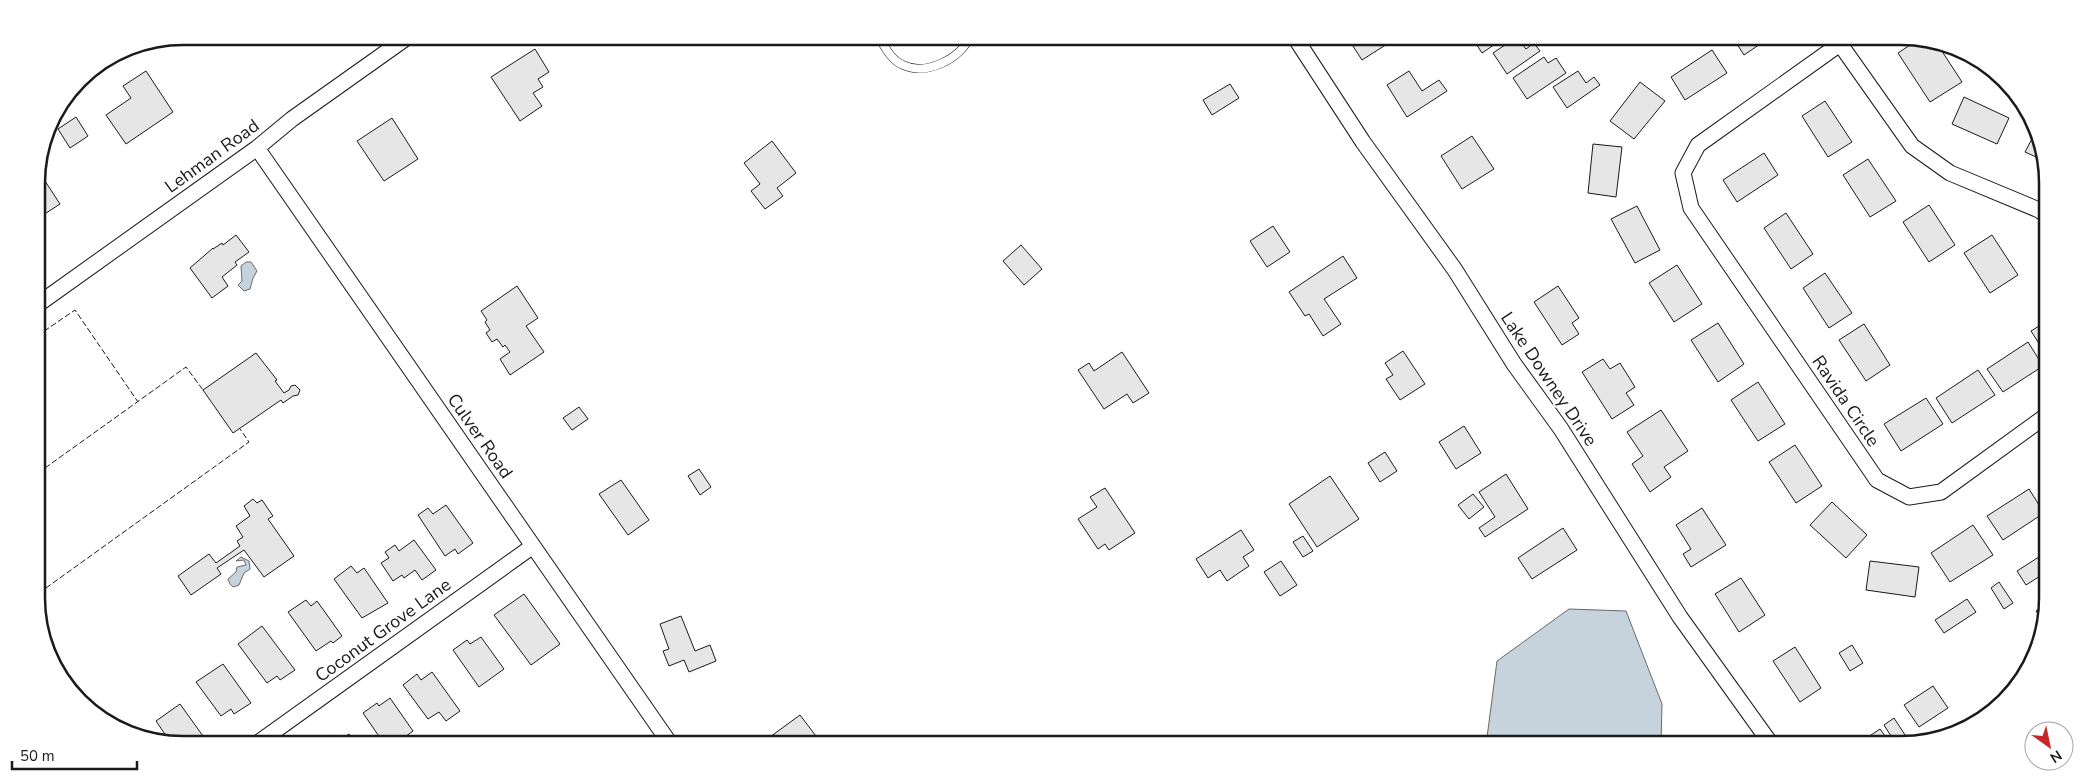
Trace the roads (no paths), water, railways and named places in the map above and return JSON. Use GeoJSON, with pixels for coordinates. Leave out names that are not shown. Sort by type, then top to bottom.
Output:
{"type":"FeatureCollection","features":[{"type":"Feature","properties":{"kind":"street","name":"Lehman Road"},"geometry":{"type":"LineString","coordinates":[[45,299],[257,148],[292,119],[397,45]]}},
{"type":"Feature","properties":{"kind":"street","name":"Lake Downey Drive"},"geometry":{"type":"LineString","coordinates":[[1300,45],[1363,142],[1455,270],[1514,364],[1561,429],[1680,617],[1765,736]]}},
{"type":"Feature","properties":{"kind":"street","name":"Ravida Circle"},"geometry":{"type":"LineString","coordinates":[[1839,45],[1698,145],[1683,173],[1691,208],[1877,480],[1909,497],[1940,492],[2039,421]]}},
{"type":"Feature","properties":{"kind":"street"},"geometry":{"type":"LineString","coordinates":[[1849,45],[1912,146],[1950,173],[2039,211]]}},
{"type":"Feature","properties":{"kind":"street","name":"Culver Road"},"geometry":{"type":"LineString","coordinates":[[257,148],[665,736]]}},
{"type":"Feature","properties":{"kind":"street","name":"Coconut Grove Lane"},"geometry":{"type":"LineString","coordinates":[[268,736],[533,546]]}},
{"type":"Feature","properties":{"kind":"lane"},"geometry":{"type":"LineString","coordinates":[[884,45],[894,59],[904,66],[923,69],[945,61],[964,45]]}}]}
